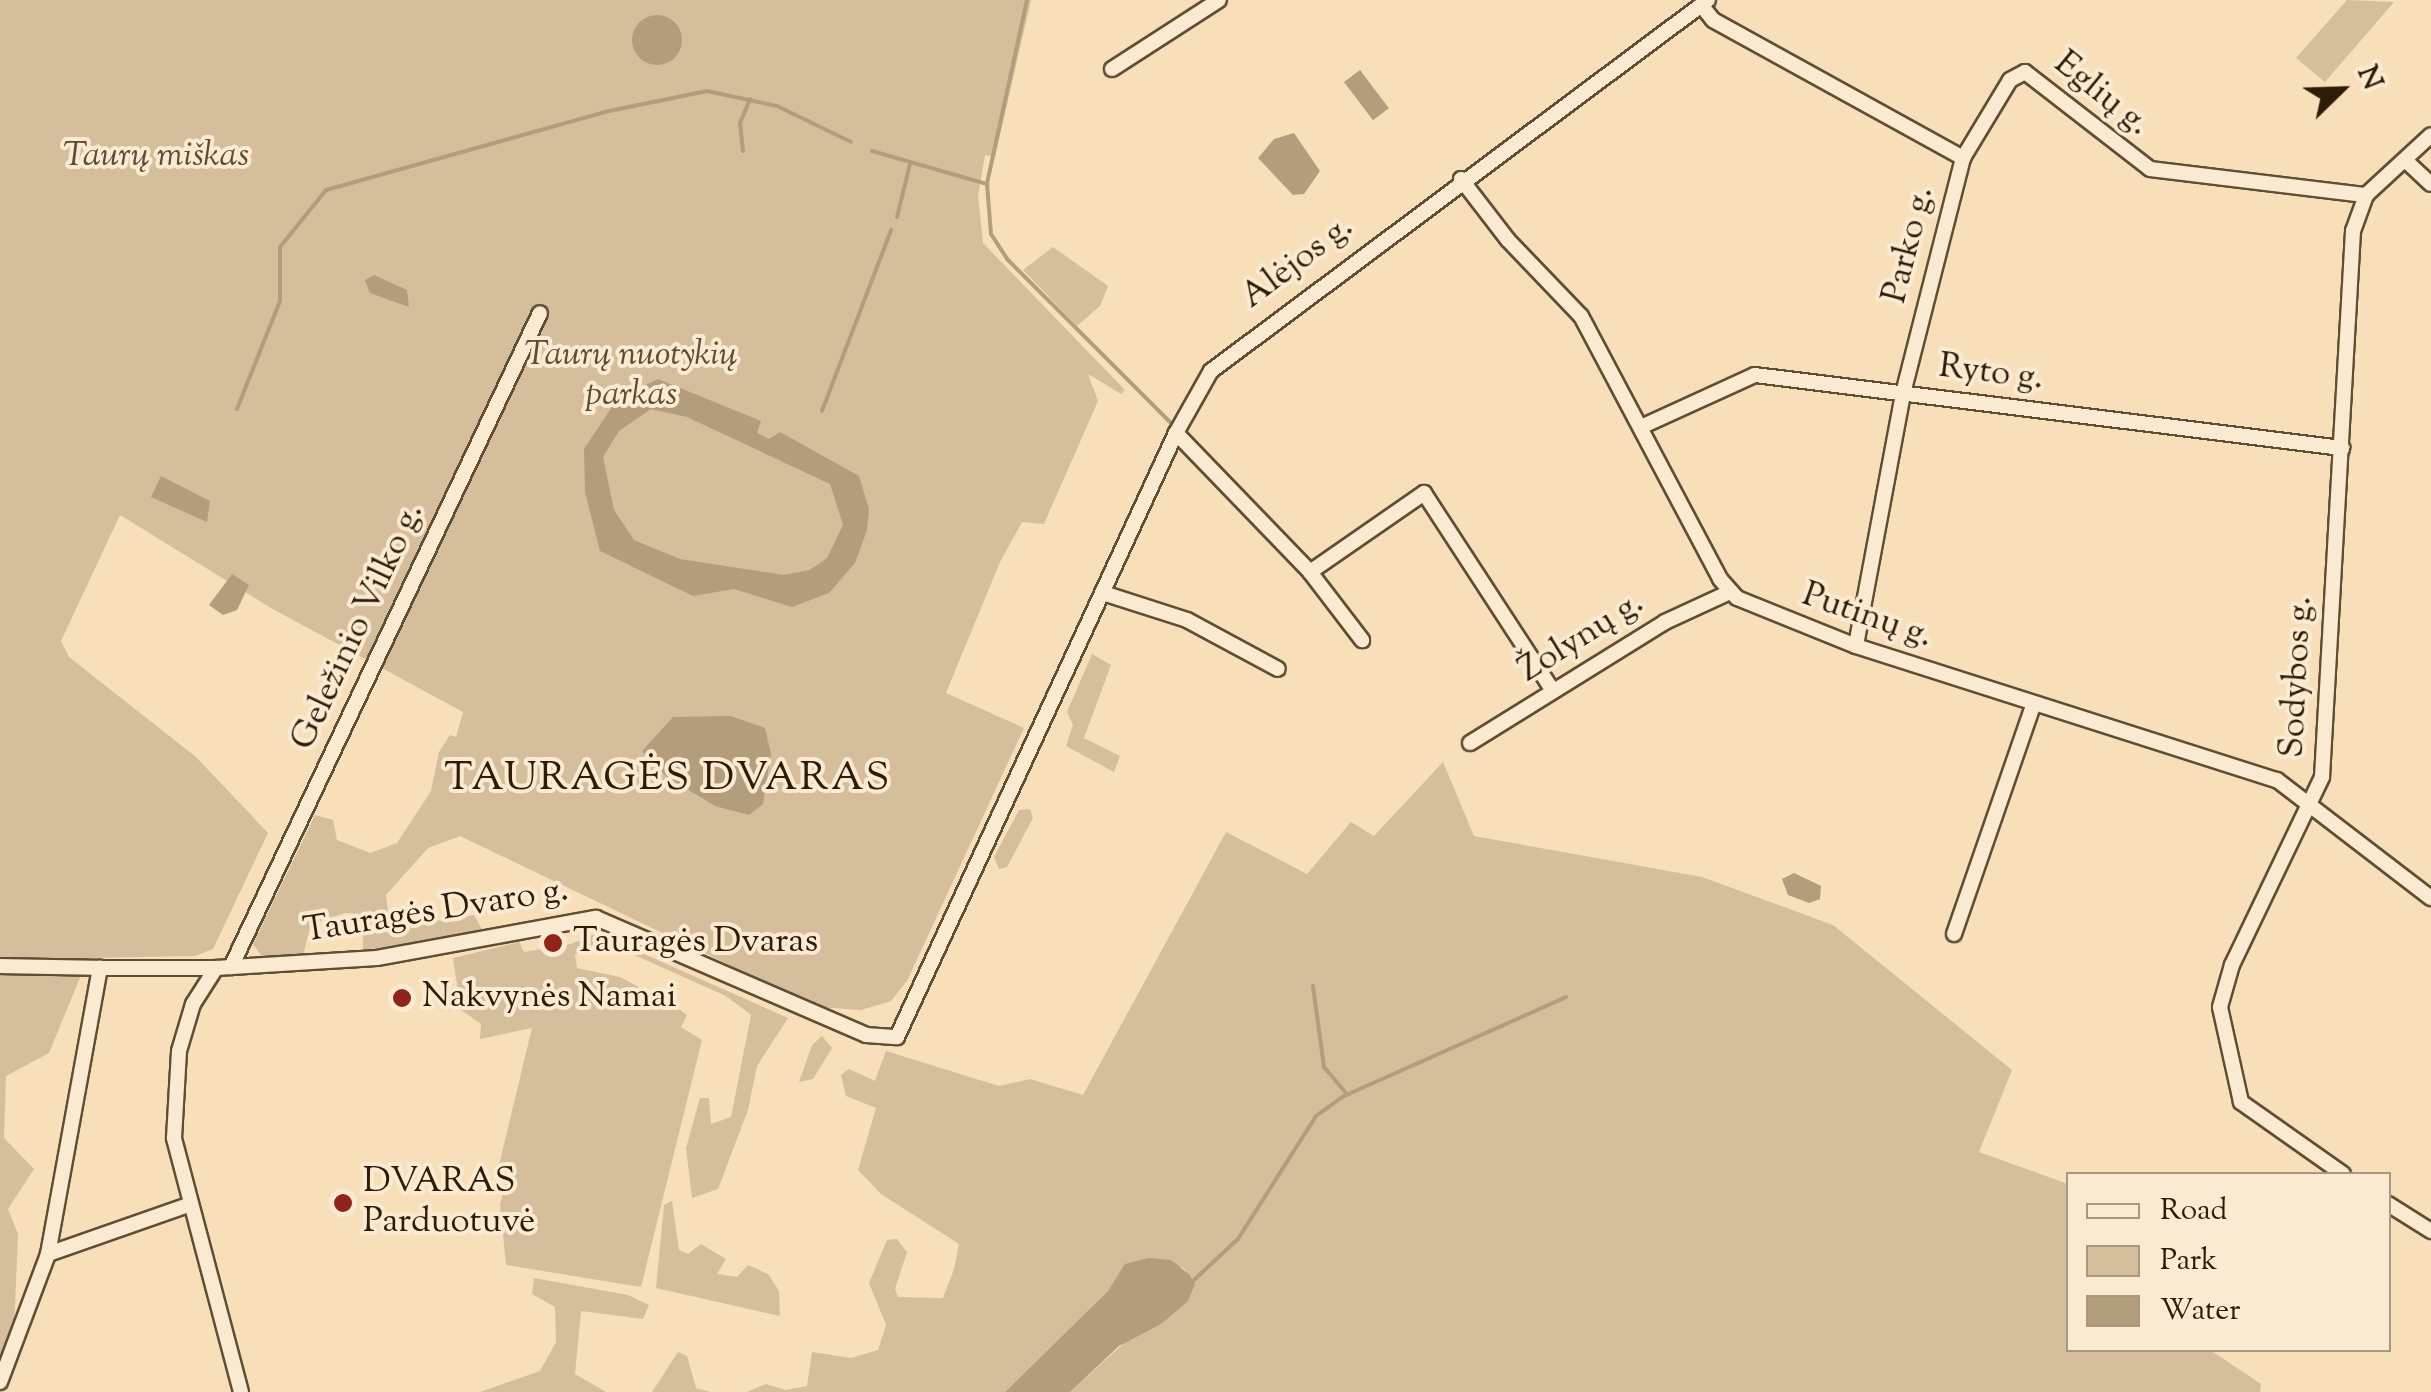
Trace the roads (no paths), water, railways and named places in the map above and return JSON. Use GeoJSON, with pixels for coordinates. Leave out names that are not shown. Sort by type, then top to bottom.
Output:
{"type":"FeatureCollection","features":[{"type":"Feature","properties":{"kind":"street"},"geometry":{"type":"LineString","coordinates":[[1112,69],[1218,0]]}},
{"type":"Feature","properties":{"kind":"street","name":"Parko g."},"geometry":{"type":"LineString","coordinates":[[1680,0],[1700,6],[1713,20],[1751,42],[1963,158],[1902,394],[1856,646]]}},
{"type":"Feature","properties":{"kind":"street","name":"Alėjos g."},"geometry":{"type":"LineString","coordinates":[[1176,434],[1222,358],[1700,6]]}},
{"type":"Feature","properties":{"kind":"street","name":"Eglių g."},"geometry":{"type":"LineString","coordinates":[[1963,158],[2010,80],[2025,72],[2150,169],[2366,195]]}},
{"type":"Feature","properties":{"kind":"street"},"geometry":{"type":"LineString","coordinates":[[2366,195],[2431,135]]}},
{"type":"Feature","properties":{"kind":"street"},"geometry":{"type":"LineString","coordinates":[[2405,160],[2431,184]]}},
{"type":"Feature","properties":{"kind":"street"},"geometry":{"type":"LineString","coordinates":[[1462,180],[1508,240],[1581,316],[1730,592]]}},
{"type":"Feature","properties":{"kind":"street","name":"Sodybos g."},"geometry":{"type":"LineString","coordinates":[[2340,1172],[2241,1102],[2220,1007],[2232,965],[2314,806],[2322,777],[2353,231],[2366,195]]}},
{"type":"Feature","properties":{"kind":"street","name":"Geležinio Vilko g."},"geometry":{"type":"LineString","coordinates":[[223,968],[540,313]]}},
{"type":"Feature","properties":{"kind":"street","name":"Ryto g."},"geometry":{"type":"LineString","coordinates":[[1642,426],[1755,375],[2342,448]]}},
{"type":"Feature","properties":{"kind":"street"},"geometry":{"type":"LineString","coordinates":[[1176,434],[1310,572],[1362,640]]}},
{"type":"Feature","properties":{"kind":"street","name":"Tauragės Dvaro g."},"geometry":{"type":"LineString","coordinates":[[223,968],[377,958],[596,918],[866,1035],[897,1037],[1176,434]]}},
{"type":"Feature","properties":{"kind":"street"},"geometry":{"type":"LineString","coordinates":[[1310,572],[1424,493],[1553,691]]}},
{"type":"Feature","properties":{"kind":"street","name":"Putinų g."},"geometry":{"type":"LineString","coordinates":[[1730,592],[1765,614],[1856,646],[2258,772],[2314,806],[2431,898]]}},
{"type":"Feature","properties":{"kind":"street","name":"Žolynų g."},"geometry":{"type":"LineString","coordinates":[[1470,744],[1666,622],[1730,592]]}},
{"type":"Feature","properties":{"kind":"street"},"geometry":{"type":"LineString","coordinates":[[1103,593],[1187,620],[1278,669]]}},
{"type":"Feature","properties":{"kind":"street"},"geometry":{"type":"LineString","coordinates":[[1954,934],[2034,704]]}},
{"type":"Feature","properties":{"kind":"street"},"geometry":{"type":"LineString","coordinates":[[0,966],[223,968]]}},
{"type":"Feature","properties":{"kind":"street"},"geometry":{"type":"LineString","coordinates":[[0,1382],[48,1254],[100,968]]}},
{"type":"Feature","properties":{"kind":"street"},"geometry":{"type":"LineString","coordinates":[[223,968],[193,1004],[175,1076],[174,1138],[188,1204],[220,1299],[241,1392]]}},
{"type":"Feature","properties":{"kind":"street"},"geometry":{"type":"LineString","coordinates":[[48,1254],[188,1204]]}},
{"type":"Feature","properties":{"kind":"street"},"geometry":{"type":"LineString","coordinates":[[2391,1206],[2431,1231]]}},
{"type":"Feature","properties":{"kind":"water"},"geometry":{"type":"Polygon","coordinates":[[[657,15],[675,22],[682,40],[675,58],[657,65],[639,58],[632,40],[639,22],[657,15]]]}},
{"type":"Feature","properties":{"kind":"water"},"geometry":{"type":"Polygon","coordinates":[[[1360,70],[1389,108],[1373,120],[1344,82],[1360,70]]]}},
{"type":"Feature","properties":{"kind":"water"},"geometry":{"type":"Polygon","coordinates":[[[1294,133],[1320,171],[1304,194],[1293,195],[1258,158],[1274,139],[1294,133]]]}},
{"type":"Feature","properties":{"kind":"water"},"geometry":{"type":"Polygon","coordinates":[[[374,275],[407,290],[409,307],[370,293],[365,280],[374,275]]]}},
{"type":"Feature","properties":{"kind":"water"},"geometry":{"type":"Polygon","coordinates":[[[658,379],[761,421],[757,433],[769,439],[780,432],[859,476],[869,509],[867,530],[855,563],[829,593],[792,607],[734,589],[693,596],[600,551],[585,492],[584,449],[618,398],[658,379]],[[651,409],[619,431],[603,457],[614,510],[634,540],[680,559],[784,575],[810,570],[827,558],[843,525],[830,484],[687,417],[651,409]]]}},
{"type":"Feature","properties":{"kind":"water"},"geometry":{"type":"Polygon","coordinates":[[[161,476],[210,501],[207,522],[151,497],[161,476]]]}},
{"type":"Feature","properties":{"kind":"water"},"geometry":{"type":"Polygon","coordinates":[[[232,574],[249,585],[237,610],[223,615],[209,605],[232,574]]]}},
{"type":"Feature","properties":{"kind":"water"},"geometry":{"type":"Polygon","coordinates":[[[731,716],[765,728],[771,754],[763,804],[749,815],[715,806],[667,777],[642,751],[673,717],[731,716]]]}},
{"type":"Feature","properties":{"kind":"water"},"geometry":{"type":"Polygon","coordinates":[[[1794,873],[1821,886],[1820,899],[1809,903],[1788,895],[1782,879],[1794,873]]]}},
{"type":"Feature","properties":{"kind":"water"},"geometry":{"type":"Polygon","coordinates":[[[1149,1258],[1171,1260],[1190,1275],[1195,1284],[1188,1301],[1161,1324],[1119,1346],[1070,1392],[1005,1392],[1108,1291],[1125,1264],[1149,1258]]]}},
{"type":"Feature","properties":{"kind":"waterway"},"geometry":{"type":"LineString","coordinates":[[1027,0],[987,184],[991,234],[1007,259],[1172,424]]}},
{"type":"Feature","properties":{"kind":"waterway"},"geometry":{"type":"LineString","coordinates":[[237,409],[280,301],[280,247],[326,190],[609,111],[707,91],[777,106],[851,142]]}},
{"type":"Feature","properties":{"kind":"waterway"},"geometry":{"type":"LineString","coordinates":[[743,151],[740,123],[750,99]]}},
{"type":"Feature","properties":{"kind":"waterway"},"geometry":{"type":"LineString","coordinates":[[872,151],[987,184]]}},
{"type":"Feature","properties":{"kind":"waterway"},"geometry":{"type":"LineString","coordinates":[[897,217],[910,164]]}},
{"type":"Feature","properties":{"kind":"waterway"},"geometry":{"type":"LineString","coordinates":[[822,411],[891,230]]}},
{"type":"Feature","properties":{"kind":"waterway"},"geometry":{"type":"LineString","coordinates":[[1313,986],[1324,1067],[1346,1093]]}},
{"type":"Feature","properties":{"kind":"waterway"},"geometry":{"type":"LineString","coordinates":[[1194,1280],[1238,1239],[1316,1116],[1344,1096],[1566,997]]}},
{"type":"Feature","properties":{"kind":"place","name":"Tauragės Dvaras"},"geometry":{"type":"Point","coordinates":[553,943]}},
{"type":"Feature","properties":{"kind":"place","name":"Nakvynės Namai"},"geometry":{"type":"Point","coordinates":[402,998]}},
{"type":"Feature","properties":{"kind":"place","name":"DVARAS Parduotuvė"},"geometry":{"type":"Point","coordinates":[343,1203]}},
{"type":"Feature","properties":{"kind":"district","name":"TAURAGĖS DVARAS"},"geometry":{"type":"Point","coordinates":[668,780]}},
{"type":"Feature","properties":{"kind":"park label","name":"Taurų miškas"},"geometry":{"type":"Point","coordinates":[156,157]}},
{"type":"Feature","properties":{"kind":"park label","name":"Taurų nuotykių parkas"},"geometry":{"type":"Point","coordinates":[631,376]}}]}
